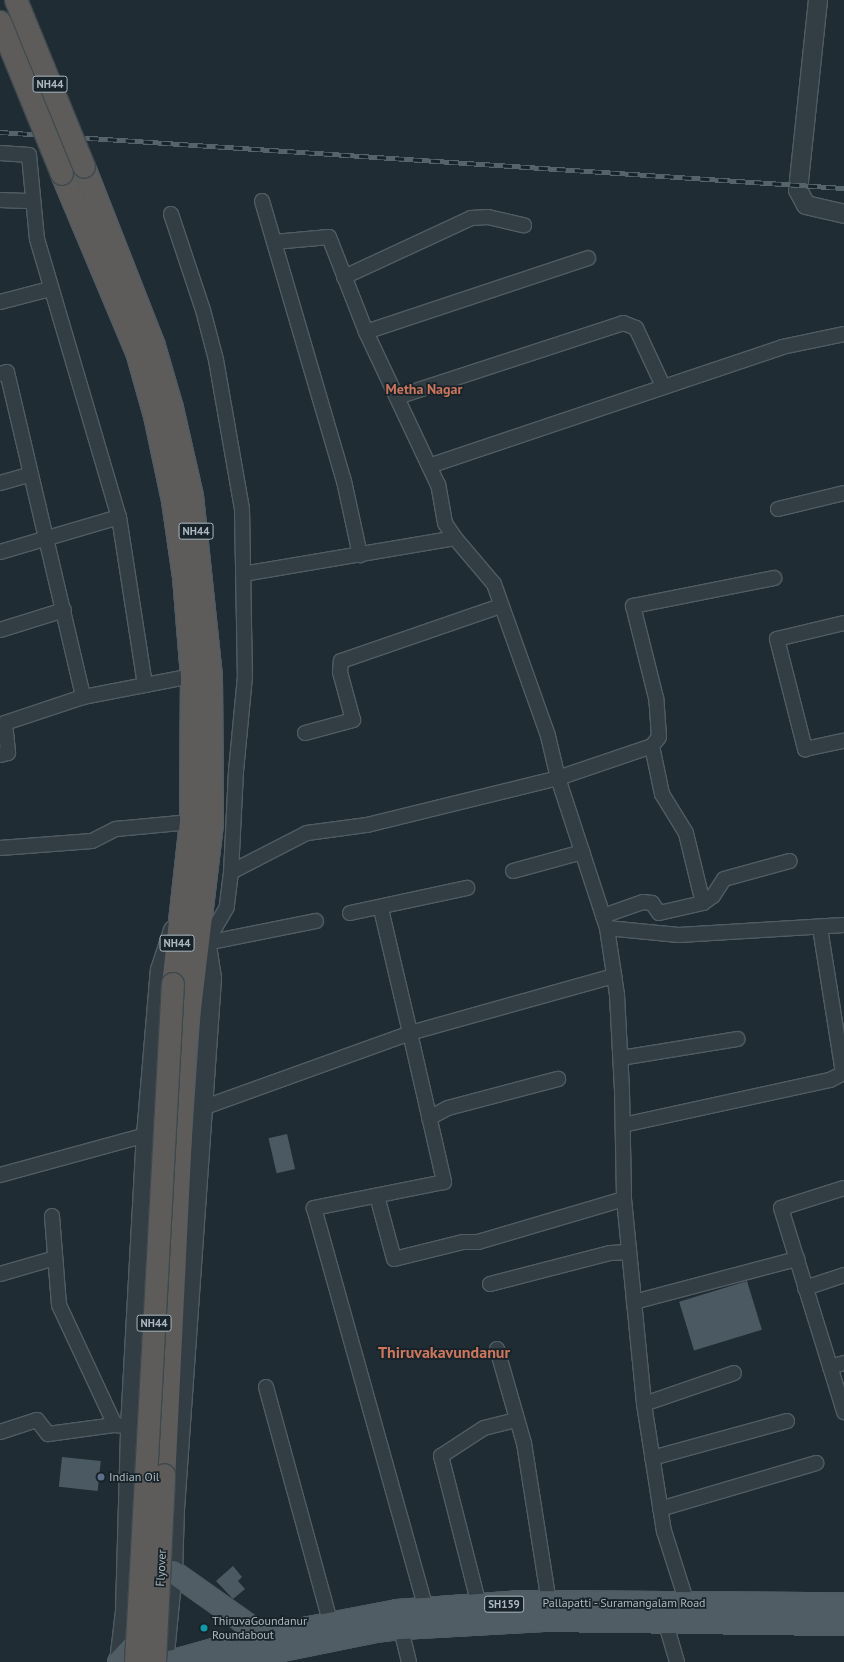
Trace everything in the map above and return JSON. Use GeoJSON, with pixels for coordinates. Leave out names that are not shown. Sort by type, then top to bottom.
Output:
{"type":"FeatureCollection","features":[{"type":"Feature","properties":{"kind":"highway","name":"NH44"},"geometry":{"type":"LineString","coordinates":[[16,0],[84,167],[154,346],[172,408],[192,496],[211,677],[212,824],[191,906]]}},
{"type":"Feature","properties":{"kind":"highway","name":"NH44"},"geometry":{"type":"LineString","coordinates":[[0,22],[137,352],[155,416],[173,501],[184,577],[192,676],[191,906],[183,985],[136,1662]]}},
{"type":"Feature","properties":{"kind":"highway","name":"Flyover"},"geometry":{"type":"LineString","coordinates":[[164,1661],[164,1475],[181,1114],[183,985]]}},
{"type":"Feature","properties":{"kind":"main road"},"geometry":{"type":"LineString","coordinates":[[173,1572],[265,1637]]}},
{"type":"Feature","properties":{"kind":"main road","name":"Pallapatti - Suramangalam Road"},"geometry":{"type":"LineString","coordinates":[[164,1661],[265,1637],[331,1624],[399,1620],[426,1608],[549,1603],[663,1613],[687,1604],[844,1604]]}},
{"type":"Feature","properties":{"kind":"main road"},"geometry":{"type":"LineString","coordinates":[[222,1662],[375,1631],[399,1620],[544,1620],[663,1613],[844,1624]]}},
{"type":"Feature","properties":{"kind":"main road"},"geometry":{"type":"LineString","coordinates":[[119,1662],[127,1651],[140,1645],[154,1648],[164,1661]]}},
{"type":"Feature","properties":{"kind":"street"},"geometry":{"type":"LineString","coordinates":[[818,0],[798,190],[806,205],[844,214]]}},
{"type":"Feature","properties":{"kind":"street"},"geometry":{"type":"LineString","coordinates":[[0,153],[29,155],[37,239],[50,289],[119,517],[145,685]]}},
{"type":"Feature","properties":{"kind":"street"},"geometry":{"type":"LineString","coordinates":[[0,200],[33,202]]}},
{"type":"Feature","properties":{"kind":"street"},"geometry":{"type":"LineString","coordinates":[[262,201],[342,474],[360,555]]}},
{"type":"Feature","properties":{"kind":"street"},"geometry":{"type":"LineString","coordinates":[[171,214],[203,310],[216,360],[226,430],[242,509],[245,676],[236,771],[232,872],[227,907],[206,943]]}},
{"type":"Feature","properties":{"kind":"street"},"geometry":{"type":"LineString","coordinates":[[344,277],[471,218],[488,217],[524,225]]}},
{"type":"Feature","properties":{"kind":"street"},"geometry":{"type":"LineString","coordinates":[[274,242],[328,237],[366,332],[438,485],[445,523],[455,538],[494,584],[548,736],[558,778],[605,922],[614,976],[621,1058],[624,1199],[644,1404],[664,1532],[687,1604]]}},
{"type":"Feature","properties":{"kind":"street"},"geometry":{"type":"LineString","coordinates":[[366,332],[588,258]]}},
{"type":"Feature","properties":{"kind":"street"},"geometry":{"type":"LineString","coordinates":[[0,302],[50,289]]}},
{"type":"Feature","properties":{"kind":"street"},"geometry":{"type":"LineString","coordinates":[[397,397],[623,323],[636,328],[663,386]]}},
{"type":"Feature","properties":{"kind":"street"},"geometry":{"type":"LineString","coordinates":[[429,466],[782,347],[844,334]]}},
{"type":"Feature","properties":{"kind":"street"},"geometry":{"type":"LineString","coordinates":[[0,374],[7,372],[64,610],[83,698]]}},
{"type":"Feature","properties":{"kind":"street"},"geometry":{"type":"LineString","coordinates":[[0,483],[31,474]]}},
{"type":"Feature","properties":{"kind":"street"},"geometry":{"type":"LineString","coordinates":[[778,509],[844,494]]}},
{"type":"Feature","properties":{"kind":"street"},"geometry":{"type":"LineString","coordinates":[[0,552],[119,517]]}},
{"type":"Feature","properties":{"kind":"street"},"geometry":{"type":"LineString","coordinates":[[243,574],[455,538]]}},
{"type":"Feature","properties":{"kind":"street"},"geometry":{"type":"LineString","coordinates":[[232,872],[307,833],[367,825],[558,778],[652,746],[659,737],[656,698],[633,606],[774,578]]}},
{"type":"Feature","properties":{"kind":"street"},"geometry":{"type":"LineString","coordinates":[[305,732],[353,720],[340,672],[340,661],[501,606]]}},
{"type":"Feature","properties":{"kind":"street"},"geometry":{"type":"LineString","coordinates":[[0,630],[64,610]]}},
{"type":"Feature","properties":{"kind":"street"},"geometry":{"type":"LineString","coordinates":[[844,623],[777,639],[805,749],[844,741]]}},
{"type":"Feature","properties":{"kind":"street"},"geometry":{"type":"LineString","coordinates":[[0,755],[8,753],[5,724],[83,698],[192,676]]}},
{"type":"Feature","properties":{"kind":"street"},"geometry":{"type":"LineString","coordinates":[[652,746],[662,794],[686,832],[703,902]]}},
{"type":"Feature","properties":{"kind":"street"},"geometry":{"type":"LineString","coordinates":[[0,848],[92,841],[116,829],[191,822]]}},
{"type":"Feature","properties":{"kind":"street"},"geometry":{"type":"LineString","coordinates":[[513,871],[582,852]]}},
{"type":"Feature","properties":{"kind":"street"},"geometry":{"type":"LineString","coordinates":[[605,922],[643,902],[652,903],[659,913],[703,902],[713,896],[724,879],[790,861]]}},
{"type":"Feature","properties":{"kind":"street"},"geometry":{"type":"LineString","coordinates":[[350,913],[381,909],[467,888]]}},
{"type":"Feature","properties":{"kind":"street"},"geometry":{"type":"LineString","coordinates":[[164,1661],[173,1572],[185,1353],[204,1107],[212,978],[206,943],[191,906]]}},
{"type":"Feature","properties":{"kind":"street"},"geometry":{"type":"LineString","coordinates":[[119,1662],[125,1611],[123,1426],[160,970],[191,906]]}},
{"type":"Feature","properties":{"kind":"street"},"geometry":{"type":"LineString","coordinates":[[381,909],[444,1182],[314,1208],[426,1608]]}},
{"type":"Feature","properties":{"kind":"street"},"geometry":{"type":"LineString","coordinates":[[206,943],[316,921]]}},
{"type":"Feature","properties":{"kind":"street"},"geometry":{"type":"LineString","coordinates":[[605,922],[679,935],[844,925]]}},
{"type":"Feature","properties":{"kind":"street"},"geometry":{"type":"LineString","coordinates":[[623,1124],[830,1080],[843,1073],[820,927]]}},
{"type":"Feature","properties":{"kind":"street"},"geometry":{"type":"LineString","coordinates":[[204,1107],[410,1033],[614,976]]}},
{"type":"Feature","properties":{"kind":"street"},"geometry":{"type":"LineString","coordinates":[[621,1058],[737,1039]]}},
{"type":"Feature","properties":{"kind":"street"},"geometry":{"type":"LineString","coordinates":[[429,1118],[448,1108],[558,1079]]}},
{"type":"Feature","properties":{"kind":"street"},"geometry":{"type":"LineString","coordinates":[[0,1174],[146,1135]]}},
{"type":"Feature","properties":{"kind":"street"},"geometry":{"type":"LineString","coordinates":[[844,1188],[780,1208],[844,1412]]}},
{"type":"Feature","properties":{"kind":"street"},"geometry":{"type":"LineString","coordinates":[[377,1196],[394,1259],[463,1242],[478,1242],[624,1199]]}},
{"type":"Feature","properties":{"kind":"street"},"geometry":{"type":"LineString","coordinates":[[52,1216],[59,1305],[123,1426]]}},
{"type":"Feature","properties":{"kind":"street"},"geometry":{"type":"LineString","coordinates":[[490,1284],[610,1253],[629,1252]]}},
{"type":"Feature","properties":{"kind":"street"},"geometry":{"type":"LineString","coordinates":[[0,1274],[55,1258]]}},
{"type":"Feature","properties":{"kind":"street"},"geometry":{"type":"LineString","coordinates":[[634,1302],[797,1259]]}},
{"type":"Feature","properties":{"kind":"street"},"geometry":{"type":"LineString","coordinates":[[806,1288],[844,1274]]}},
{"type":"Feature","properties":{"kind":"street"},"geometry":{"type":"LineString","coordinates":[[497,1349],[524,1443],[549,1603]]}},
{"type":"Feature","properties":{"kind":"street"},"geometry":{"type":"LineString","coordinates":[[830,1367],[844,1363]]}},
{"type":"Feature","properties":{"kind":"street"},"geometry":{"type":"LineString","coordinates":[[644,1404],[734,1374]]}},
{"type":"Feature","properties":{"kind":"street"},"geometry":{"type":"LineString","coordinates":[[266,1387],[331,1624]]}},
{"type":"Feature","properties":{"kind":"street"},"geometry":{"type":"LineString","coordinates":[[0,1432],[37,1420],[48,1434],[123,1426]]}},
{"type":"Feature","properties":{"kind":"street"},"geometry":{"type":"LineString","coordinates":[[479,1605],[441,1456],[484,1428],[517,1420]]}},
{"type":"Feature","properties":{"kind":"street"},"geometry":{"type":"LineString","coordinates":[[652,1458],[787,1421]]}},
{"type":"Feature","properties":{"kind":"street"},"geometry":{"type":"LineString","coordinates":[[660,1509],[816,1463]]}},
{"type":"Feature","properties":{"kind":"street"},"geometry":{"type":"LineString","coordinates":[[663,1613],[676,1662]]}},
{"type":"Feature","properties":{"kind":"street"},"geometry":{"type":"LineString","coordinates":[[399,1620],[409,1662]]}},
{"type":"Feature","properties":{"kind":"building"},"geometry":{"type":"Polygon","coordinates":[[[287,1134],[295,1169],[277,1173],[268,1138],[287,1134]]]}},
{"type":"Feature","properties":{"kind":"building"},"geometry":{"type":"Polygon","coordinates":[[[747,1281],[762,1330],[694,1351],[679,1302],[747,1281]]]}},
{"type":"Feature","properties":{"kind":"building"},"geometry":{"type":"Polygon","coordinates":[[[62,1457],[101,1461],[98,1491],[59,1487],[62,1457]]]}},
{"type":"Feature","properties":{"kind":"building"},"geometry":{"type":"Polygon","coordinates":[[[233,1566],[242,1577],[238,1581],[245,1589],[233,1599],[216,1581],[233,1566]]]}},
{"type":"Feature","properties":{"kind":"railway"},"geometry":{"type":"LineString","coordinates":[[0,132],[844,188]]}},
{"type":"Feature","properties":{"kind":"place","name":"Indian Oil"},"geometry":{"type":"Point","coordinates":[101,1477]}},
{"type":"Feature","properties":{"kind":"place","name":"ThiruvaGoundanur Roundabout"},"geometry":{"type":"Point","coordinates":[204,1628]}},
{"type":"Feature","properties":{"kind":"district","name":"Metha Nagar"},"geometry":{"type":"Point","coordinates":[424,389]}},
{"type":"Feature","properties":{"kind":"district","name":"Thiruvakavundanur"},"geometry":{"type":"Point","coordinates":[444,1352]}}]}
